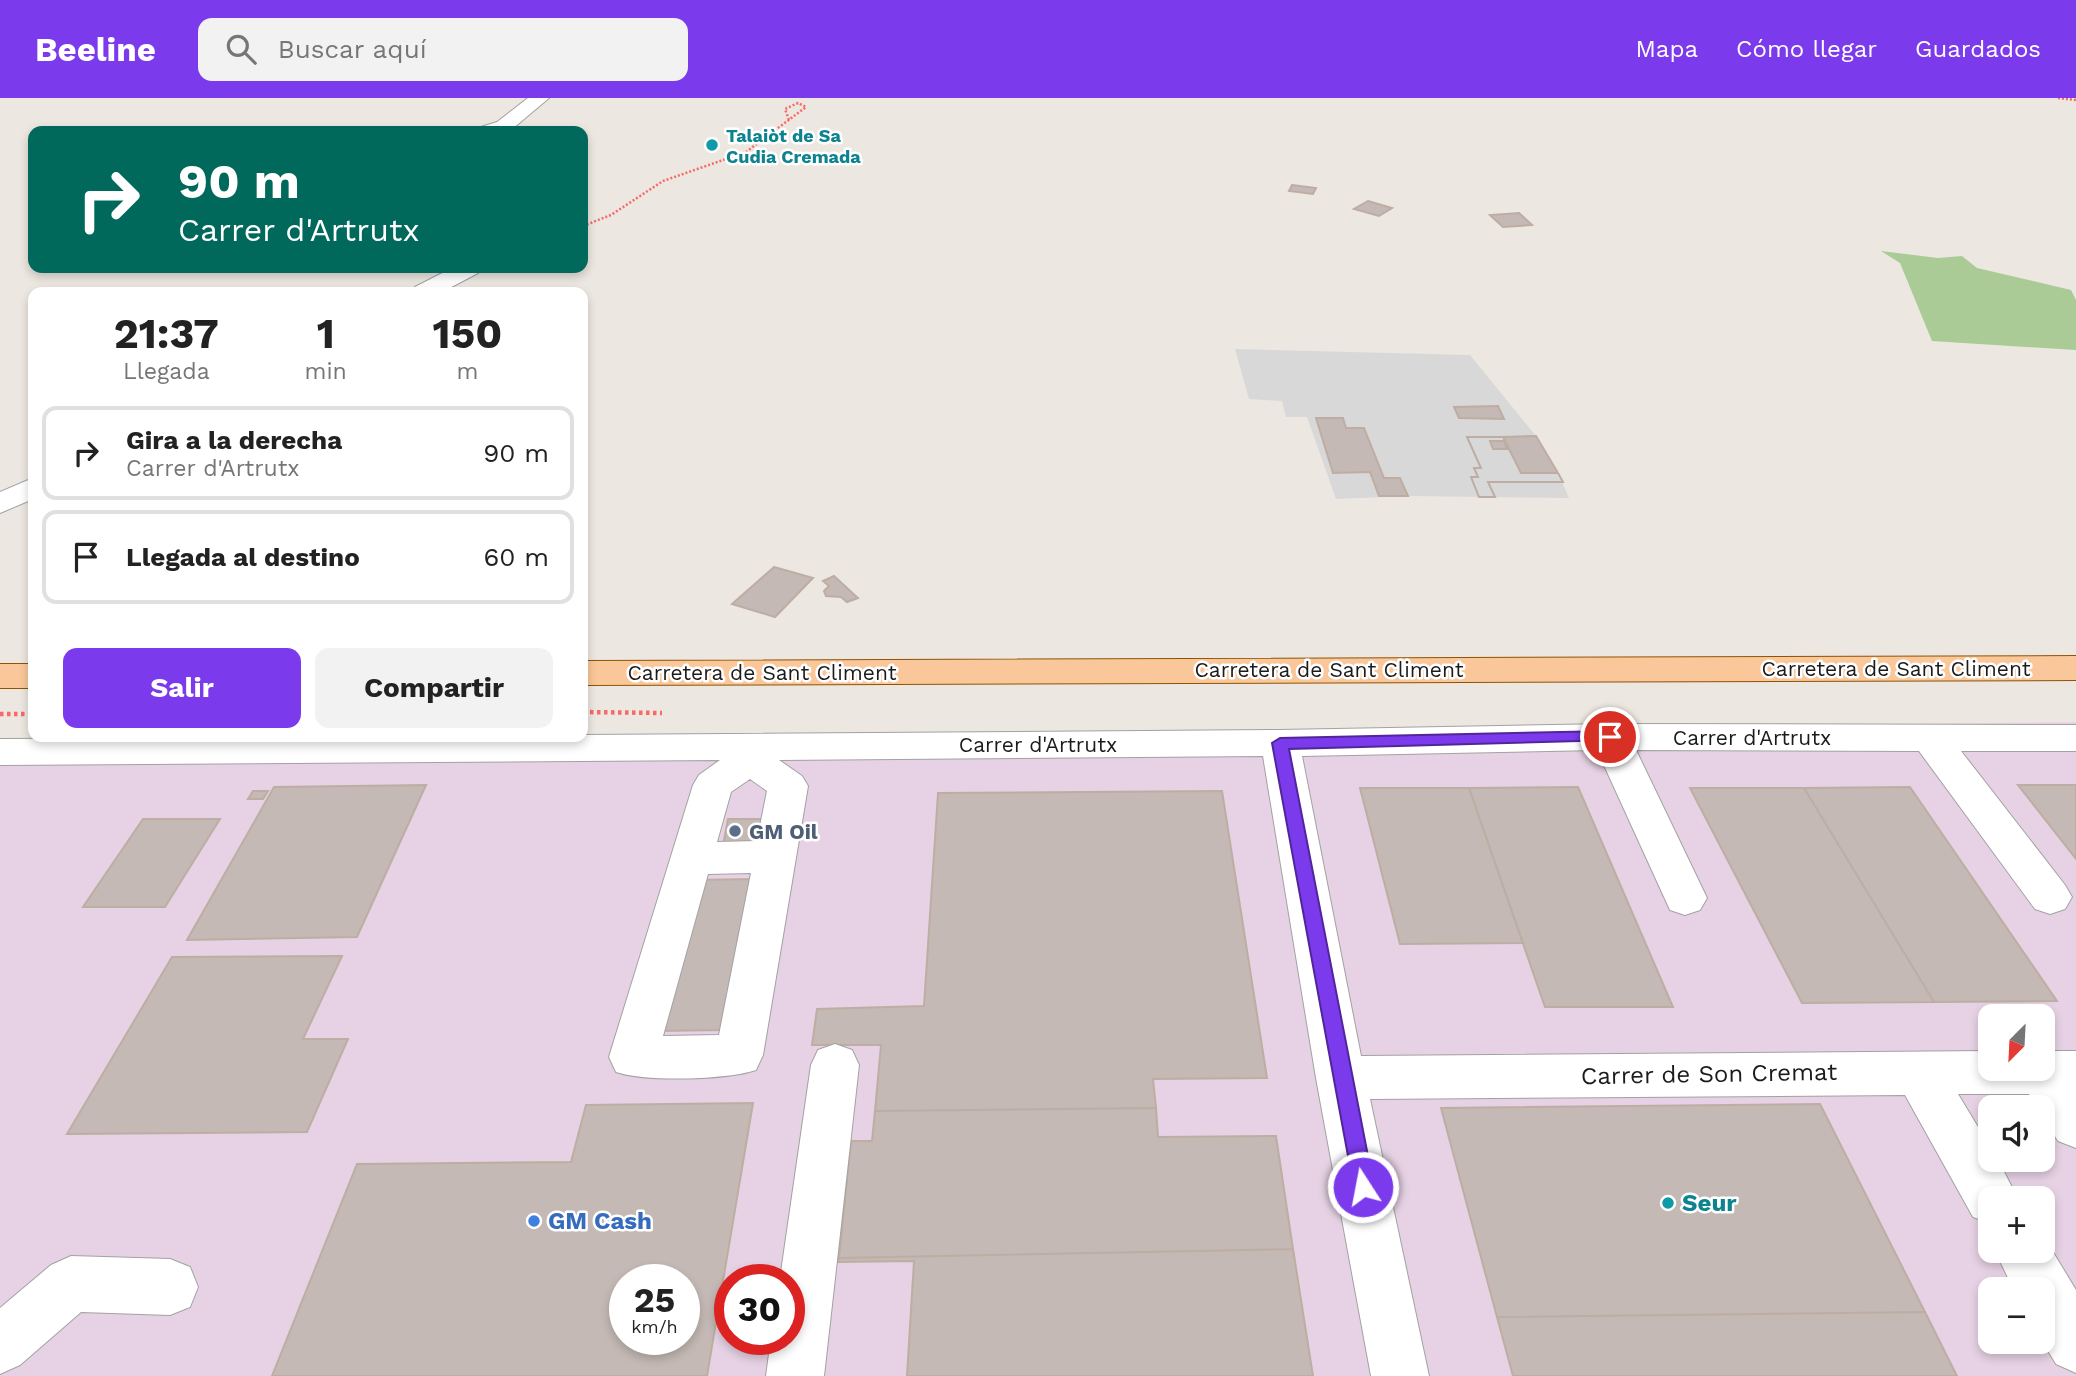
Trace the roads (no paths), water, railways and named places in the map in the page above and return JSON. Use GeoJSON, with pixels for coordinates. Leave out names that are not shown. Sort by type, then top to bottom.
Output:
{"type":"FeatureCollection","features":[{"type":"Feature","properties":{"kind":"main road","name":"Carretera de Sant Climent"},"geometry":{"type":"LineString","coordinates":[[588,673],[2076,668]]}},
{"type":"Feature","properties":{"kind":"main road"},"geometry":{"type":"LineString","coordinates":[[0,676],[28,676]]}},
{"type":"Feature","properties":{"kind":"street"},"geometry":{"type":"LineString","coordinates":[[504,126],[540,98]]}},
{"type":"Feature","properties":{"kind":"street"},"geometry":{"type":"LineString","coordinates":[[434,287],[460,273]]}},
{"type":"Feature","properties":{"kind":"street"},"geometry":{"type":"LineString","coordinates":[[0,504],[28,490]]}},
{"type":"Feature","properties":{"kind":"street"},"geometry":{"type":"LineString","coordinates":[[1610,737],[1685,898]]}},
{"type":"Feature","properties":{"kind":"street","name":"Carrer d'Artrutx"},"geometry":{"type":"LineString","coordinates":[[0,752],[752,752],[1004,744],[1280,743],[1610,737],[2076,738]]}},
{"type":"Feature","properties":{"kind":"street"},"geometry":{"type":"LineString","coordinates":[[1930,738],[2050,897]]}},
{"type":"Feature","properties":{"kind":"street"},"geometry":{"type":"LineString","coordinates":[[1280,743],[1341,1078],[1400,1376]]}},
{"type":"Feature","properties":{"kind":"street"},"geometry":{"type":"LineString","coordinates":[[752,752],[788,786],[776,857],[739,1055],[633,1057],[713,785],[752,752]]}},
{"type":"Feature","properties":{"kind":"street"},"geometry":{"type":"LineString","coordinates":[[691,858],[776,857]]}},
{"type":"Feature","properties":{"kind":"street"},"geometry":{"type":"LineString","coordinates":[[795,1376],[835,1065]]}},
{"type":"Feature","properties":{"kind":"street"},"geometry":{"type":"LineString","coordinates":[[1918,1072],[1984,1186]]}},
{"type":"Feature","properties":{"kind":"street"},"geometry":{"type":"LineString","coordinates":[[2059,1072],[2076,1125]]}},
{"type":"Feature","properties":{"kind":"street","name":"Carrer de Son Cremat"},"geometry":{"type":"LineString","coordinates":[[1341,1078],[2059,1072]]}},
{"type":"Feature","properties":{"kind":"street"},"geometry":{"type":"LineString","coordinates":[[2029,1263],[2076,1344]]}},
{"type":"Feature","properties":{"kind":"street"},"geometry":{"type":"LineString","coordinates":[[0,1345],[71,1284],[170,1287]]}},
{"type":"Feature","properties":{"kind":"place","name":"Talaiòt de Sa Cudia Cremada"},"geometry":{"type":"Point","coordinates":[712,145]}},
{"type":"Feature","properties":{"kind":"place","name":"GM Oil"},"geometry":{"type":"Point","coordinates":[735,831]}},
{"type":"Feature","properties":{"kind":"place","name":"Seur"},"geometry":{"type":"Point","coordinates":[1668,1203]}},
{"type":"Feature","properties":{"kind":"place","name":"GM Cash"},"geometry":{"type":"Point","coordinates":[534,1221]}}]}
